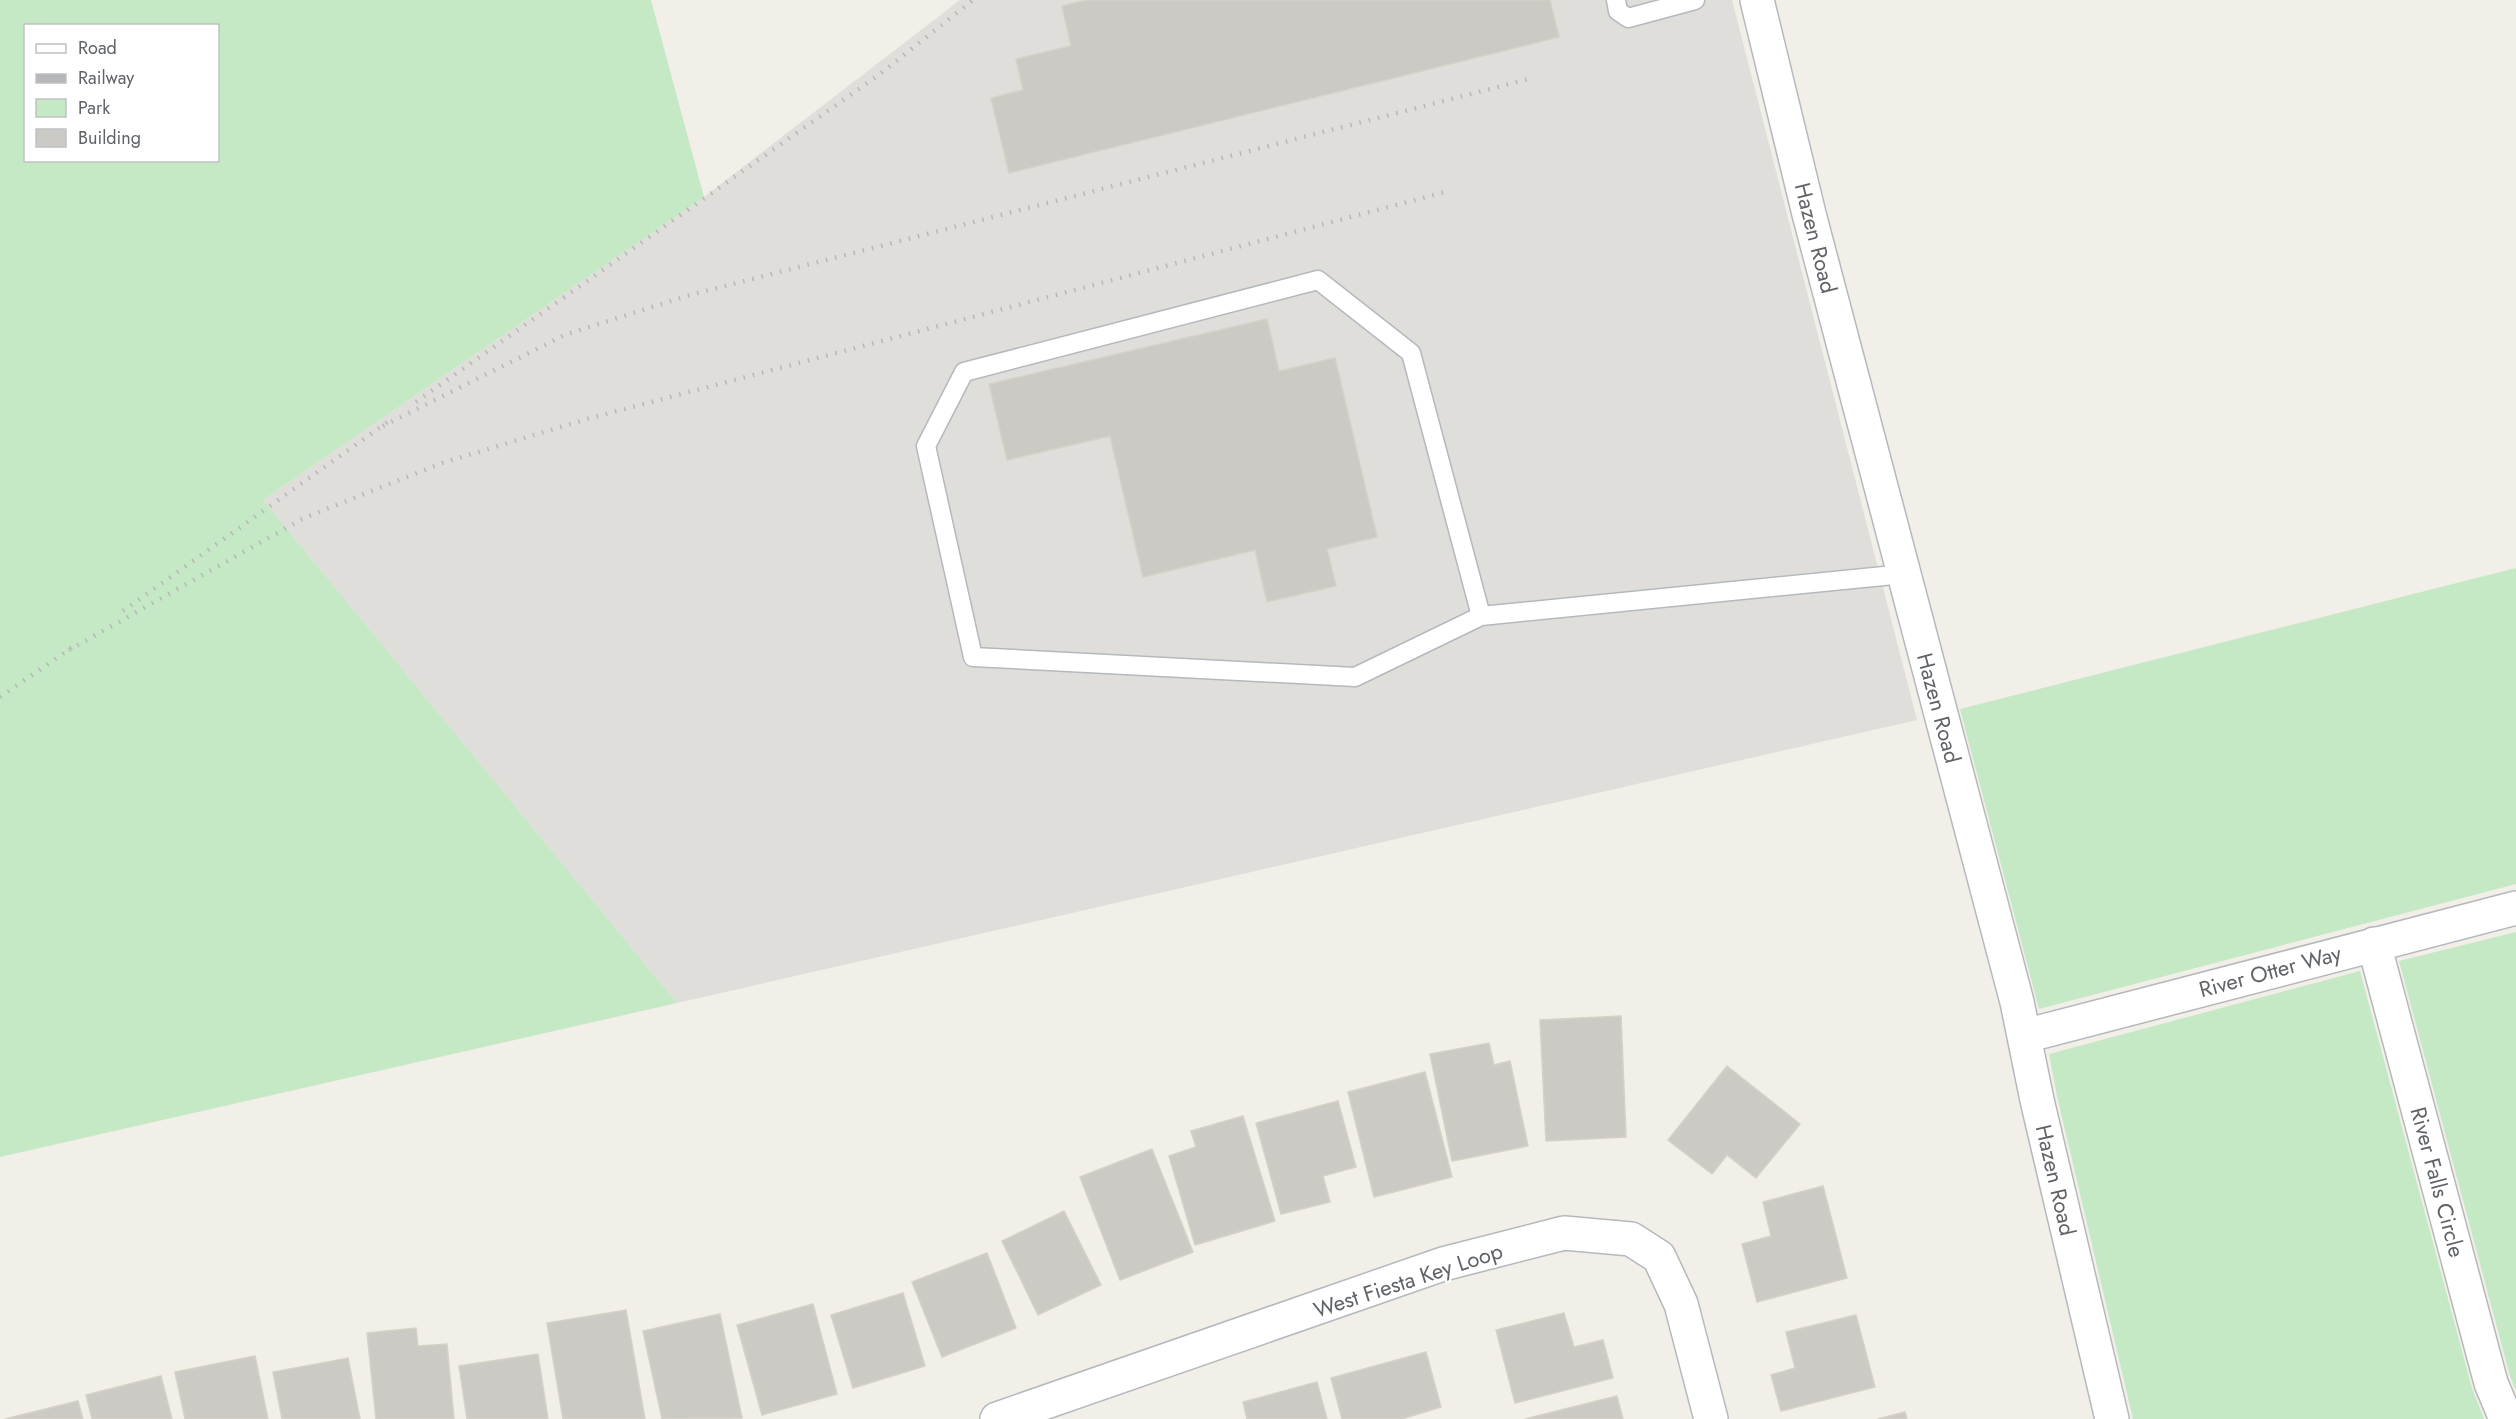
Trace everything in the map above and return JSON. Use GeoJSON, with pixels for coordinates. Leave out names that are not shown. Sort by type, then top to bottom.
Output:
{"type":"FeatureCollection","features":[{"type":"Feature","properties":{"kind":"street","name":"Hazen Road"},"geometry":{"type":"LineString","coordinates":[[1757,0],[1809,214],[2025,1036],[2037,1100],[2112,1419]]}},
{"type":"Feature","properties":{"kind":"street","name":"River Otter Way"},"geometry":{"type":"LineString","coordinates":[[2025,1036],[2516,908]]}},
{"type":"Feature","properties":{"kind":"street","name":"River Falls Circle"},"geometry":{"type":"LineString","coordinates":[[2374,944],[2491,1383],[2506,1419]]}},
{"type":"Feature","properties":{"kind":"street","name":"West Fiesta Key Loop"},"geometry":{"type":"LineString","coordinates":[[997,1419],[1443,1264],[1564,1233],[1631,1239],[1659,1257],[1681,1304],[1711,1419]]}},
{"type":"Feature","properties":{"kind":"lane"},"geometry":{"type":"LineString","coordinates":[[1616,0],[1618,10],[1628,18],[1695,0]]}},
{"type":"Feature","properties":{"kind":"lane"},"geometry":{"type":"LineString","coordinates":[[1481,616],[1411,353],[1318,280],[964,372],[926,446],[973,657],[1355,677],[1481,616],[1904,574]]}},
{"type":"Feature","properties":{"kind":"shaded area"},"geometry":{"type":"Polygon","coordinates":[[[960,0],[1732,0],[1917,720],[677,1003],[263,500],[704,197],[960,0]]]}},
{"type":"Feature","properties":{"kind":"green space"},"geometry":{"type":"Polygon","coordinates":[[[0,0],[651,0],[704,197],[263,500],[677,1003],[0,1157],[0,0]]]}},
{"type":"Feature","properties":{"kind":"green space"},"geometry":{"type":"Polygon","coordinates":[[[2516,568],[2516,884],[2039,1009],[1960,709],[2516,568]]]}},
{"type":"Feature","properties":{"kind":"green space"},"geometry":{"type":"Polygon","coordinates":[[[2516,932],[2516,1391],[2510,1376],[2399,961],[2516,932]]]}},
{"type":"Feature","properties":{"kind":"green space"},"geometry":{"type":"Polygon","coordinates":[[[2360,971],[2472,1388],[2484,1419],[2133,1419],[2049,1054],[2360,971]]]}},
{"type":"Feature","properties":{"kind":"building"},"geometry":{"type":"Polygon","coordinates":[[[1087,0],[1550,0],[1559,37],[1009,173],[991,98],[1023,90],[1016,59],[1071,46],[1062,6],[1087,0]]]}},
{"type":"Feature","properties":{"kind":"building"},"geometry":{"type":"Polygon","coordinates":[[[1267,319],[1279,371],[1335,358],[1377,537],[1327,549],[1336,586],[1267,602],[1255,550],[1143,577],[1110,436],[1007,460],[989,384],[1267,319]]]}},
{"type":"Feature","properties":{"kind":"building"},"geometry":{"type":"Polygon","coordinates":[[[1621,1016],[1626,1137],[1546,1141],[1540,1020],[1621,1016]]]}},
{"type":"Feature","properties":{"kind":"building"},"geometry":{"type":"Polygon","coordinates":[[[1489,1043],[1494,1065],[1510,1061],[1528,1146],[1452,1161],[1430,1054],[1489,1043]]]}},
{"type":"Feature","properties":{"kind":"building"},"geometry":{"type":"Polygon","coordinates":[[[1727,1066],[1800,1124],[1756,1178],[1727,1155],[1712,1174],[1668,1140],[1727,1066]]]}},
{"type":"Feature","properties":{"kind":"building"},"geometry":{"type":"Polygon","coordinates":[[[1425,1072],[1452,1177],[1374,1197],[1348,1092],[1425,1072]]]}},
{"type":"Feature","properties":{"kind":"building"},"geometry":{"type":"Polygon","coordinates":[[[1338,1101],[1356,1167],[1323,1176],[1330,1202],[1281,1214],[1256,1123],[1338,1101]]]}},
{"type":"Feature","properties":{"kind":"building"},"geometry":{"type":"Polygon","coordinates":[[[1243,1116],[1275,1221],[1195,1245],[1169,1156],[1196,1147],[1191,1131],[1243,1116]]]}},
{"type":"Feature","properties":{"kind":"building"},"geometry":{"type":"Polygon","coordinates":[[[1152,1149],[1193,1252],[1120,1280],[1080,1177],[1152,1149]]]}},
{"type":"Feature","properties":{"kind":"building"},"geometry":{"type":"Polygon","coordinates":[[[1823,1186],[1847,1278],[1757,1302],[1742,1244],[1771,1236],[1763,1202],[1823,1186]]]}},
{"type":"Feature","properties":{"kind":"building"},"geometry":{"type":"Polygon","coordinates":[[[1064,1211],[1101,1285],[1038,1315],[1002,1241],[1064,1211]]]}},
{"type":"Feature","properties":{"kind":"building"},"geometry":{"type":"Polygon","coordinates":[[[987,1253],[1016,1328],[942,1357],[912,1282],[987,1253]]]}},
{"type":"Feature","properties":{"kind":"building"},"geometry":{"type":"Polygon","coordinates":[[[903,1293],[925,1366],[853,1388],[831,1315],[903,1293]]]}},
{"type":"Feature","properties":{"kind":"building"},"geometry":{"type":"Polygon","coordinates":[[[813,1304],[837,1394],[762,1415],[737,1325],[813,1304]]]}},
{"type":"Feature","properties":{"kind":"building"},"geometry":{"type":"Polygon","coordinates":[[[626,1310],[645,1419],[563,1419],[547,1323],[626,1310]]]}},
{"type":"Feature","properties":{"kind":"building"},"geometry":{"type":"Polygon","coordinates":[[[1564,1313],[1574,1347],[1603,1340],[1613,1378],[1515,1403],[1496,1330],[1564,1313]]]}},
{"type":"Feature","properties":{"kind":"building"},"geometry":{"type":"Polygon","coordinates":[[[720,1314],[742,1418],[662,1419],[643,1331],[720,1314]]]}},
{"type":"Feature","properties":{"kind":"building"},"geometry":{"type":"Polygon","coordinates":[[[1856,1315],[1875,1387],[1781,1411],[1771,1375],[1795,1368],[1786,1332],[1856,1315]]]}},
{"type":"Feature","properties":{"kind":"building"},"geometry":{"type":"Polygon","coordinates":[[[416,1328],[418,1346],[447,1344],[454,1419],[376,1419],[367,1333],[416,1328]]]}},
{"type":"Feature","properties":{"kind":"building"},"geometry":{"type":"Polygon","coordinates":[[[1426,1352],[1441,1407],[1402,1419],[1342,1419],[1331,1378],[1426,1352]]]}},
{"type":"Feature","properties":{"kind":"building"},"geometry":{"type":"Polygon","coordinates":[[[538,1354],[548,1419],[467,1419],[459,1366],[538,1354]]]}},
{"type":"Feature","properties":{"kind":"building"},"geometry":{"type":"Polygon","coordinates":[[[255,1356],[268,1419],[185,1419],[175,1372],[255,1356]]]}},
{"type":"Feature","properties":{"kind":"building"},"geometry":{"type":"Polygon","coordinates":[[[348,1358],[360,1419],[282,1419],[273,1372],[348,1358]]]}},
{"type":"Feature","properties":{"kind":"building"},"geometry":{"type":"Polygon","coordinates":[[[161,1376],[172,1419],[92,1419],[86,1395],[161,1376]]]}},
{"type":"Feature","properties":{"kind":"building"},"geometry":{"type":"Polygon","coordinates":[[[1317,1382],[1327,1419],[1247,1419],[1243,1402],[1317,1382]]]}},
{"type":"Feature","properties":{"kind":"building"},"geometry":{"type":"Polygon","coordinates":[[[1617,1396],[1623,1419],[1525,1419],[1617,1396]]]}},
{"type":"Feature","properties":{"kind":"building"},"geometry":{"type":"Polygon","coordinates":[[[78,1401],[83,1419],[5,1419],[78,1401]]]}},
{"type":"Feature","properties":{"kind":"building"},"geometry":{"type":"Polygon","coordinates":[[[1905,1412],[1907,1419],[1878,1419],[1905,1412]]]}},
{"type":"Feature","properties":{"kind":"railway"},"geometry":{"type":"LineString","coordinates":[[416,402],[880,74],[973,0]]}},
{"type":"Feature","properties":{"kind":"railway"},"geometry":{"type":"LineString","coordinates":[[383,426],[567,334],[690,295],[1533,78]]}},
{"type":"Feature","properties":{"kind":"railway"},"geometry":{"type":"LineString","coordinates":[[69,650],[304,518],[442,463],[587,419],[1449,191]]}},
{"type":"Feature","properties":{"kind":"railway"},"geometry":{"type":"LineString","coordinates":[[123,611],[389,421]]}},
{"type":"Feature","properties":{"kind":"railway"},"geometry":{"type":"LineString","coordinates":[[0,697],[74,646]]}}]}
